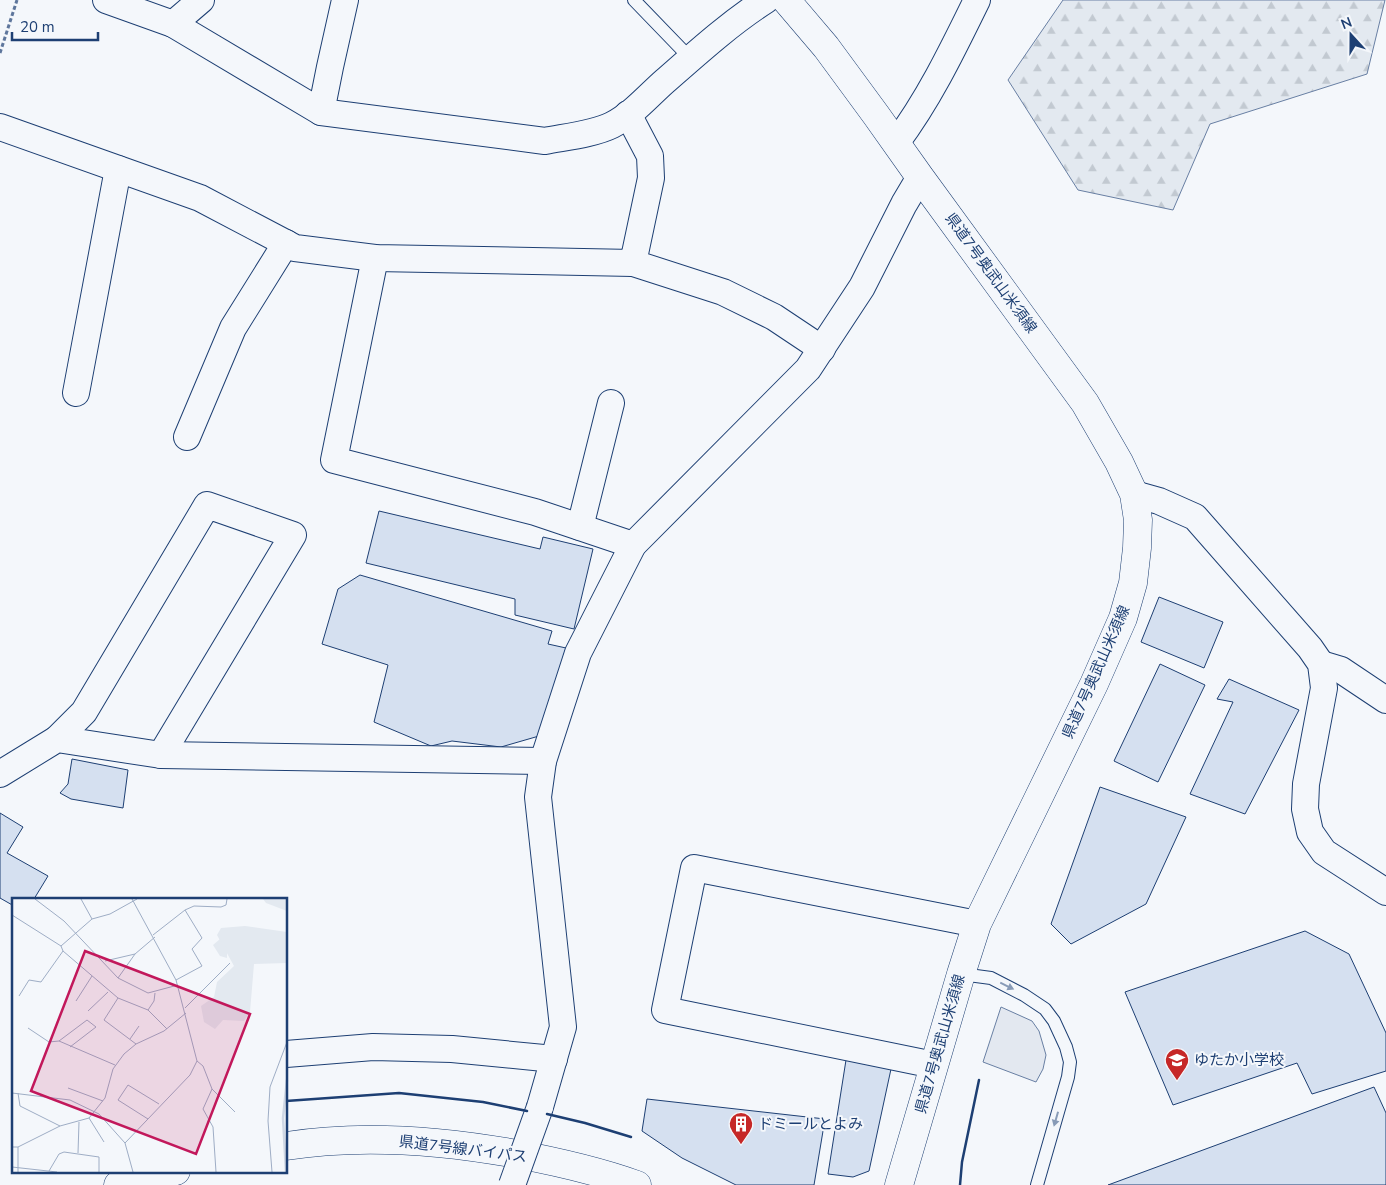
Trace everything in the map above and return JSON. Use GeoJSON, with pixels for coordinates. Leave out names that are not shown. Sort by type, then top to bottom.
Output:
{"type":"FeatureCollection","features":[{"type":"Feature","properties":{"kind":"main road","name":"県道7号奥武山米須線"},"geometry":{"type":"LineString","coordinates":[[786,0],[826,48],[1085,403],[1119,462],[1134,494],[1138,520],[1137,548],[1132,584],[1123,618],[1094,684],[976,924],[899,1185]]}},
{"type":"Feature","properties":{"kind":"main road","name":"県道7号線バイパス"},"geometry":{"type":"LineString","coordinates":[[288,1146],[306,1142],[365,1140],[456,1144],[560,1162],[637,1185]]}},
{"type":"Feature","properties":{"kind":"main road"},"geometry":{"type":"LineString","coordinates":[[118,1185],[172,1172]]}},
{"type":"Feature","properties":{"kind":"street"},"geometry":{"type":"LineString","coordinates":[[106,0],[173,24],[321,112],[545,141],[579,135],[611,125],[628,114],[747,12],[766,0]]}},
{"type":"Feature","properties":{"kind":"street"},"geometry":{"type":"LineString","coordinates":[[173,24],[201,0]]}},
{"type":"Feature","properties":{"kind":"street"},"geometry":{"type":"LineString","coordinates":[[321,112],[345,0]]}},
{"type":"Feature","properties":{"kind":"street"},"geometry":{"type":"LineString","coordinates":[[896,143],[911,124],[950,56],[977,0]]}},
{"type":"Feature","properties":{"kind":"street"},"geometry":{"type":"LineString","coordinates":[[628,114],[650,156],[651,178],[633,263]]}},
{"type":"Feature","properties":{"kind":"street"},"geometry":{"type":"LineString","coordinates":[[0,127],[200,198],[295,248],[375,258],[633,263],[723,292],[774,317],[822,349]]}},
{"type":"Feature","properties":{"kind":"street"},"geometry":{"type":"LineString","coordinates":[[76,394],[118,169]]}},
{"type":"Feature","properties":{"kind":"street"},"geometry":{"type":"LineString","coordinates":[[512,1185],[540,1107],[563,1027],[538,797],[543,761],[578,653],[633,545],[808,370],[862,287],[904,204],[920,177]]}},
{"type":"Feature","properties":{"kind":"street"},"geometry":{"type":"LineString","coordinates":[[188,437],[233,328],[286,243]]}},
{"type":"Feature","properties":{"kind":"street"},"geometry":{"type":"LineString","coordinates":[[375,258],[334,460],[535,512],[633,545]]}},
{"type":"Feature","properties":{"kind":"street"},"geometry":{"type":"LineString","coordinates":[[580,527],[611,403]]}},
{"type":"Feature","properties":{"kind":"street"},"geometry":{"type":"LineString","coordinates":[[1134,494],[1159,501],[1195,517],[1310,648],[1321,664],[1324,688],[1306,784],[1305,809],[1310,832],[1324,852],[1386,892]]}},
{"type":"Feature","properties":{"kind":"street"},"geometry":{"type":"LineString","coordinates":[[0,774],[57,739],[84,712],[207,506],[293,536],[161,755]]}},
{"type":"Feature","properties":{"kind":"street"},"geometry":{"type":"LineString","coordinates":[[1321,664],[1341,670],[1386,700]]}},
{"type":"Feature","properties":{"kind":"street"},"geometry":{"type":"LineString","coordinates":[[57,739],[161,755],[543,761]]}},
{"type":"Feature","properties":{"kind":"street"},"geometry":{"type":"LineString","coordinates":[[934,1065],[665,1010],[694,868],[976,924]]}},
{"type":"Feature","properties":{"kind":"street"},"geometry":{"type":"LineString","coordinates":[[288,1054],[373,1047],[452,1049],[554,1059]]}},
{"type":"Feature","properties":{"kind":"lane"},"geometry":{"type":"LineString","coordinates":[[634,0],[691,59]]}},
{"type":"Feature","properties":{"kind":"lane"},"geometry":{"type":"LineString","coordinates":[[961,974],[991,978],[1024,995],[1045,1009],[1054,1020],[1066,1047],[1070,1062],[1068,1077],[1037,1185]]}},
{"type":"Feature","properties":{"kind":"path"},"geometry":{"type":"LineString","coordinates":[[0,52],[17,0]]}},
{"type":"Feature","properties":{"kind":"green space"},"geometry":{"type":"Polygon","coordinates":[[[1063,0],[1385,0],[1367,74],[1210,124],[1173,210],[1078,190],[1008,80],[1063,0]]]}},
{"type":"Feature","properties":{"kind":"shaded area"},"geometry":{"type":"Polygon","coordinates":[[[1001,1007],[1032,1021],[1039,1031],[1046,1055],[1043,1069],[1036,1082],[983,1062],[1001,1007]]]}},
{"type":"Feature","properties":{"kind":"building"},"geometry":{"type":"Polygon","coordinates":[[[379,511],[540,549],[543,537],[593,549],[574,629],[515,615],[515,599],[366,563],[379,511]]]}},
{"type":"Feature","properties":{"kind":"building"},"geometry":{"type":"Polygon","coordinates":[[[360,575],[552,631],[548,644],[566,648],[539,736],[501,747],[452,741],[431,746],[374,722],[388,665],[322,644],[338,589],[360,575]]]}},
{"type":"Feature","properties":{"kind":"building"},"geometry":{"type":"Polygon","coordinates":[[[1159,597],[1223,622],[1204,668],[1141,642],[1159,597]]]}},
{"type":"Feature","properties":{"kind":"building"},"geometry":{"type":"Polygon","coordinates":[[[1160,664],[1205,685],[1158,782],[1114,761],[1160,664]]]}},
{"type":"Feature","properties":{"kind":"building"},"geometry":{"type":"Polygon","coordinates":[[[1229,679],[1299,710],[1245,814],[1190,794],[1233,702],[1217,699],[1229,679]]]}},
{"type":"Feature","properties":{"kind":"building"},"geometry":{"type":"Polygon","coordinates":[[[72,759],[128,770],[123,808],[71,799],[60,793],[68,784],[72,759]]]}},
{"type":"Feature","properties":{"kind":"building"},"geometry":{"type":"Polygon","coordinates":[[[1100,787],[1186,817],[1146,904],[1071,944],[1051,924],[1100,787]]]}},
{"type":"Feature","properties":{"kind":"building"},"geometry":{"type":"Polygon","coordinates":[[[0,813],[23,827],[7,853],[48,876],[35,898],[12,898],[12,905],[0,898],[0,813]]]}},
{"type":"Feature","properties":{"kind":"building"},"geometry":{"type":"Polygon","coordinates":[[[1305,931],[1349,954],[1386,1033],[1386,1071],[1312,1094],[1297,1063],[1173,1105],[1125,992],[1305,931]]]}},
{"type":"Feature","properties":{"kind":"building"},"geometry":{"type":"Polygon","coordinates":[[[846,1060],[891,1069],[869,1171],[853,1177],[828,1174],[846,1060]]]}},
{"type":"Feature","properties":{"kind":"building"},"geometry":{"type":"Polygon","coordinates":[[[1374,1087],[1386,1113],[1386,1185],[1108,1185],[1374,1087]]]}},
{"type":"Feature","properties":{"kind":"building","name":"ドミールとよみ"},"geometry":{"type":"Polygon","coordinates":[[[647,1099],[825,1119],[814,1185],[736,1185],[682,1158],[642,1131],[647,1099]]]}},
{"type":"Feature","properties":{"kind":"wall"},"geometry":{"type":"LineString","coordinates":[[960,1185],[962,1162],[979,1080]]}},
{"type":"Feature","properties":{"kind":"wall"},"geometry":{"type":"LineString","coordinates":[[288,1101],[399,1093],[483,1102],[527,1111]]}},
{"type":"Feature","properties":{"kind":"wall"},"geometry":{"type":"LineString","coordinates":[[547,1114],[631,1137]]}},
{"type":"Feature","properties":{"kind":"place","name":"ゆたか小学校"},"geometry":{"type":"Point","coordinates":[1177,1081]}},
{"type":"Feature","properties":{"kind":"place","name":"ドミールとよみ"},"geometry":{"type":"Point","coordinates":[741,1145]}}]}
